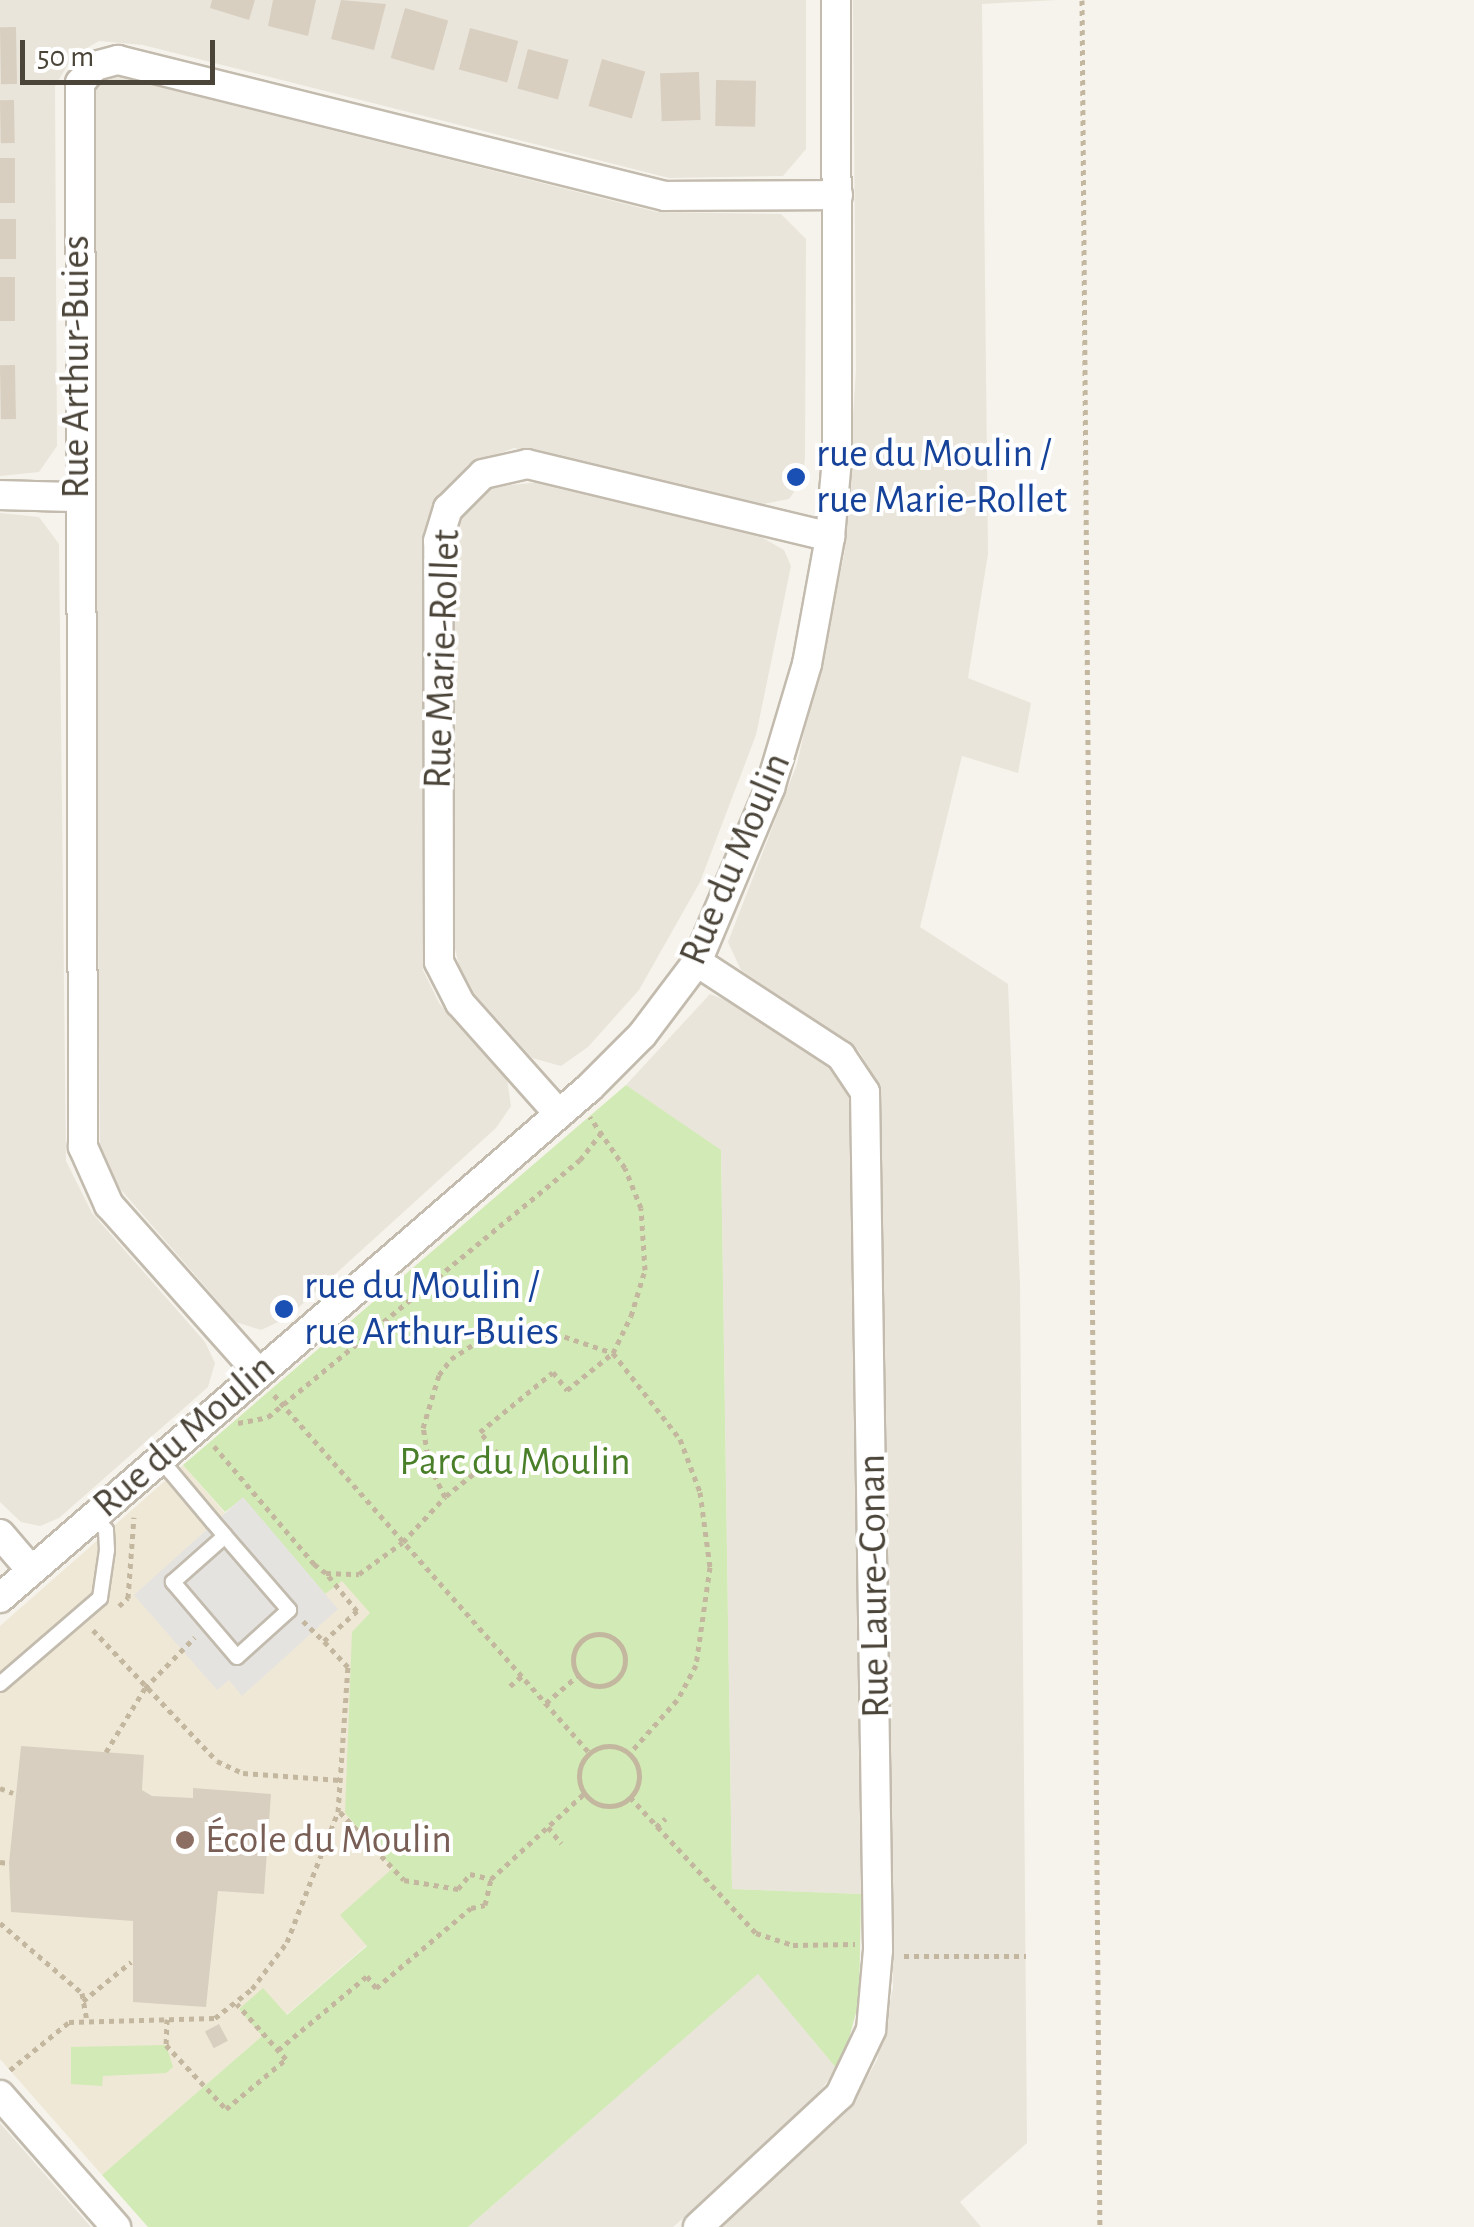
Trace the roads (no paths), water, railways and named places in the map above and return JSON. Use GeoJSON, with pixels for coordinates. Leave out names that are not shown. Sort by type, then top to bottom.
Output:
{"type":"FeatureCollection","features":[{"type":"Feature","properties":{"kind":"street","name":"Rue du Moulin"},"geometry":{"type":"LineString","coordinates":[[0,1598],[159,1458],[262,1380],[573,1114],[642,1035],[697,962],[770,788],[807,664],[830,537],[837,459],[836,0]]}},
{"type":"Feature","properties":{"kind":"street","name":"Rue Arthur-Buies"},"geometry":{"type":"LineString","coordinates":[[262,1380],[109,1205],[85,1162],[77,496],[76,100],[82,78],[101,62],[153,67],[665,196],[838,196]]}},
{"type":"Feature","properties":{"kind":"street","name":"Rue Marie-Rollet"},"geometry":{"type":"LineString","coordinates":[[573,1114],[460,1003],[438,962],[438,541],[448,509],[483,474],[527,464],[830,537]]}},
{"type":"Feature","properties":{"kind":"street"},"geometry":{"type":"LineString","coordinates":[[0,495],[77,496]]}},
{"type":"Feature","properties":{"kind":"street","name":"Rue Laure-Conan"},"geometry":{"type":"LineString","coordinates":[[697,962],[841,1056],[865,1092],[878,1950],[871,2030],[840,2096],[698,2227]]}},
{"type":"Feature","properties":{"kind":"street"},"geometry":{"type":"LineString","coordinates":[[0,1534],[32,1570]]}},
{"type":"Feature","properties":{"kind":"street"},"geometry":{"type":"LineString","coordinates":[[4,2084],[116,2227]]}},
{"type":"Feature","properties":{"kind":"lane"},"geometry":{"type":"LineString","coordinates":[[159,1458],[289,1610],[237,1656],[174,1582],[225,1536]]}},
{"type":"Feature","properties":{"kind":"lane"},"geometry":{"type":"LineString","coordinates":[[0,1684],[100,1598],[108,1550],[106,1530],[92,1516]]}},
{"type":"Feature","properties":{"kind":"place","name":"rue du Moulin / rue Marie-Rollet"},"geometry":{"type":"Point","coordinates":[796,477]}},
{"type":"Feature","properties":{"kind":"place","name":"rue du Moulin / rue Arthur-Buies"},"geometry":{"type":"Point","coordinates":[284,1309]}},
{"type":"Feature","properties":{"kind":"place","name":"École du Moulin"},"geometry":{"type":"Point","coordinates":[185,1840]}},
{"type":"Feature","properties":{"kind":"park label","name":"Parc du Moulin"},"geometry":{"type":"Point","coordinates":[515,1462]}}]}
